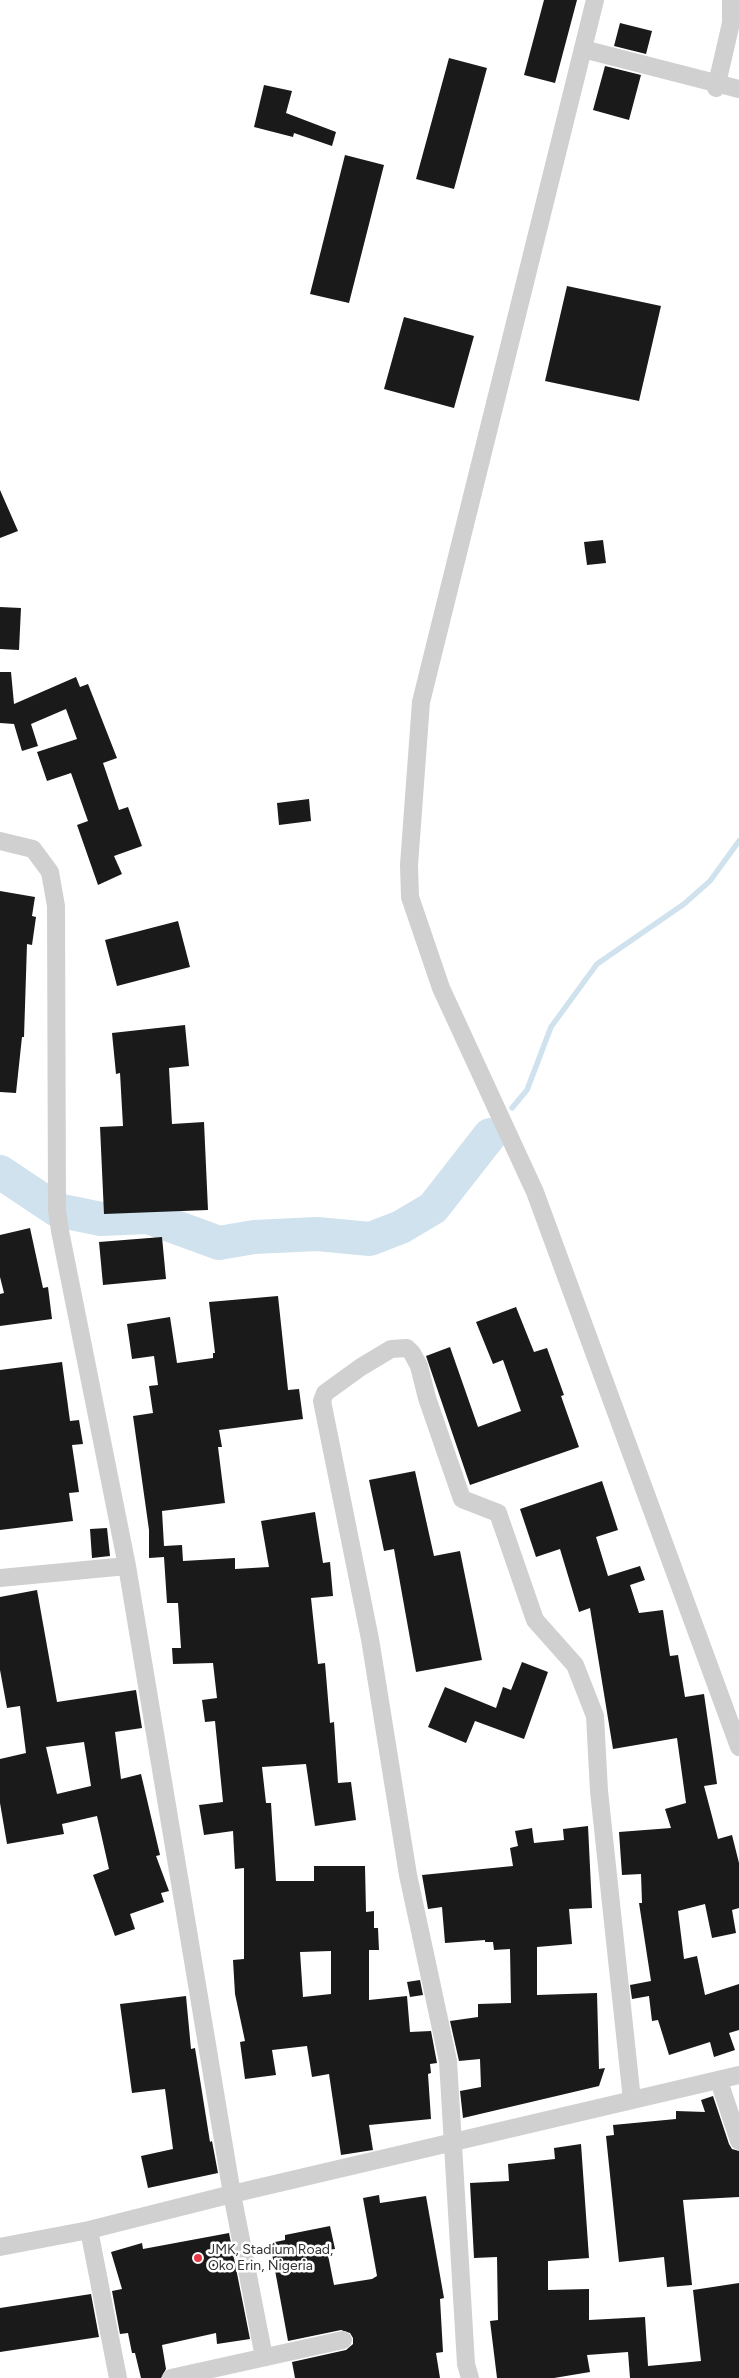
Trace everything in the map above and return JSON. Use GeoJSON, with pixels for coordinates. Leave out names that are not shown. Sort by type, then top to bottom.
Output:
{"type":"FeatureCollection","features":[{"type":"Feature","properties":{"kind":"street"},"geometry":{"type":"LineString","coordinates":[[595,0],[421,702],[408,865],[410,897],[441,988],[535,1192],[739,1747]]}},
{"type":"Feature","properties":{"kind":"street"},"geometry":{"type":"LineString","coordinates":[[716,86],[731,23],[731,0]]}},
{"type":"Feature","properties":{"kind":"street"},"geometry":{"type":"LineString","coordinates":[[583,49],[716,86],[739,90]]}},
{"type":"Feature","properties":{"kind":"street"},"geometry":{"type":"LineString","coordinates":[[0,841],[32,849],[50,872],[56,906],[58,1210],[60,1230],[127,1566],[232,2194],[264,2357]]}},
{"type":"Feature","properties":{"kind":"street"},"geometry":{"type":"LineString","coordinates":[[470,2378],[466,2364],[448,2061],[408,1875],[370,1639],[322,1408],[325,1393],[361,1367],[391,1349],[407,1348],[412,1353],[419,1366],[427,1398],[462,1499],[498,1513],[535,1620],[575,1665],[595,1716],[599,1791],[632,2100]]}},
{"type":"Feature","properties":{"kind":"street"},"geometry":{"type":"LineString","coordinates":[[0,1578],[127,1566]]}},
{"type":"Feature","properties":{"kind":"street"},"geometry":{"type":"LineString","coordinates":[[0,2247],[89,2230],[452,2141],[739,2074]]}},
{"type":"Feature","properties":{"kind":"street"},"geometry":{"type":"LineString","coordinates":[[719,2080],[739,2140]]}},
{"type":"Feature","properties":{"kind":"street"},"geometry":{"type":"LineString","coordinates":[[89,2230],[118,2378]]}},
{"type":"Feature","properties":{"kind":"street"},"geometry":{"type":"LineString","coordinates":[[170,2378],[343,2340]]}},
{"type":"Feature","properties":{"kind":"building"},"geometry":{"type":"Polygon","coordinates":[[[544,0],[577,0],[555,83],[524,75],[544,0]]]}},
{"type":"Feature","properties":{"kind":"building"},"geometry":{"type":"Polygon","coordinates":[[[620,23],[652,31],[646,54],[614,46],[620,23]]]}},
{"type":"Feature","properties":{"kind":"building"},"geometry":{"type":"Polygon","coordinates":[[[449,58],[487,68],[454,189],[416,179],[449,58]]]}},
{"type":"Feature","properties":{"kind":"building"},"geometry":{"type":"Polygon","coordinates":[[[605,66],[641,75],[629,120],[593,110],[605,66]]]}},
{"type":"Feature","properties":{"kind":"building"},"geometry":{"type":"Polygon","coordinates":[[[264,85],[292,91],[286,113],[336,132],[332,146],[294,133],[293,137],[254,127],[264,85]]]}},
{"type":"Feature","properties":{"kind":"building"},"geometry":{"type":"Polygon","coordinates":[[[345,155],[384,165],[349,303],[310,294],[345,155]]]}},
{"type":"Feature","properties":{"kind":"building"},"geometry":{"type":"Polygon","coordinates":[[[567,286],[661,306],[639,401],[545,381],[567,286]]]}},
{"type":"Feature","properties":{"kind":"building"},"geometry":{"type":"Polygon","coordinates":[[[404,317],[474,336],[454,408],[384,389],[404,317]]]}},
{"type":"Feature","properties":{"kind":"building"},"geometry":{"type":"Polygon","coordinates":[[[0,490],[18,531],[0,538],[0,490]]]}},
{"type":"Feature","properties":{"kind":"building"},"geometry":{"type":"Polygon","coordinates":[[[603,540],[606,563],[587,565],[584,542],[603,540]]]}},
{"type":"Feature","properties":{"kind":"building"},"geometry":{"type":"Polygon","coordinates":[[[0,607],[21,608],[19,650],[0,649],[0,607]]]}},
{"type":"Feature","properties":{"kind":"building"},"geometry":{"type":"Polygon","coordinates":[[[0,672],[11,672],[14,704],[76,677],[80,687],[88,684],[117,758],[103,763],[119,810],[128,807],[142,846],[114,856],[122,874],[98,885],[77,825],[88,821],[71,773],[47,781],[37,752],[77,739],[66,709],[31,724],[38,746],[22,751],[14,724],[0,723],[0,672]]]}},
{"type":"Feature","properties":{"kind":"building"},"geometry":{"type":"Polygon","coordinates":[[[309,799],[311,821],[279,825],[277,803],[309,799]]]}},
{"type":"Feature","properties":{"kind":"building"},"geometry":{"type":"Polygon","coordinates":[[[0,891],[35,897],[32,916],[36,917],[32,945],[27,944],[24,1037],[22,1037],[16,1093],[0,1092],[0,891]]]}},
{"type":"Feature","properties":{"kind":"building"},"geometry":{"type":"Polygon","coordinates":[[[178,921],[190,967],[117,986],[105,940],[178,921]]]}},
{"type":"Feature","properties":{"kind":"building"},"geometry":{"type":"Polygon","coordinates":[[[185,1025],[189,1066],[169,1068],[172,1124],[204,1122],[208,1210],[104,1214],[100,1127],[123,1126],[120,1073],[116,1074],[112,1033],[185,1025]]]}},
{"type":"Feature","properties":{"kind":"building"},"geometry":{"type":"Polygon","coordinates":[[[30,1228],[43,1288],[48,1287],[52,1319],[0,1326],[0,1294],[4,1293],[0,1277],[0,1235],[30,1228]]]}},
{"type":"Feature","properties":{"kind":"building"},"geometry":{"type":"Polygon","coordinates":[[[162,1237],[166,1279],[103,1285],[99,1242],[162,1237]]]}},
{"type":"Feature","properties":{"kind":"building"},"geometry":{"type":"Polygon","coordinates":[[[278,1296],[288,1390],[299,1389],[303,1419],[219,1430],[222,1447],[218,1447],[225,1503],[162,1511],[164,1546],[182,1545],[183,1561],[235,1558],[235,1569],[269,1567],[261,1521],[315,1512],[323,1563],[330,1562],[333,1596],[311,1598],[318,1664],[325,1663],[330,1723],[334,1722],[338,1783],[351,1782],[356,1820],[315,1826],[306,1764],[262,1767],[266,1803],[271,1803],[276,1881],[314,1881],[314,1866],[365,1866],[366,1912],[374,1911],[374,1928],[378,1928],[379,1950],[369,1950],[369,2000],[407,1996],[410,2032],[431,2031],[437,2063],[430,2064],[431,2073],[428,2074],[431,2119],[369,2125],[373,2150],[341,2155],[329,2074],[312,2077],[307,2046],[272,2050],[276,2075],[245,2079],[240,2042],[245,2041],[235,1994],[233,1960],[244,1959],[244,1868],[235,1869],[233,1831],[204,1835],[199,1805],[223,1802],[215,1721],[205,1722],[202,1700],[217,1698],[213,1663],[173,1664],[172,1648],[181,1648],[178,1603],[167,1603],[164,1557],[149,1558],[149,1530],[133,1416],[153,1413],[149,1386],[158,1385],[154,1356],[132,1359],[127,1324],[170,1317],[177,1363],[213,1358],[213,1353],[215,1353],[209,1302],[278,1296]],[[331,1951],[300,1952],[303,1997],[331,1994],[331,1951]]]}},
{"type":"Feature","properties":{"kind":"building"},"geometry":{"type":"Polygon","coordinates":[[[516,1307],[534,1352],[547,1348],[564,1395],[561,1396],[579,1447],[470,1485],[426,1356],[450,1347],[478,1427],[521,1411],[503,1360],[493,1364],[476,1322],[516,1307]]]}},
{"type":"Feature","properties":{"kind":"building"},"geometry":{"type":"Polygon","coordinates":[[[62,1362],[70,1421],[79,1420],[83,1444],[72,1445],[79,1492],[69,1493],[73,1521],[0,1530],[0,1370],[62,1362]]]}},
{"type":"Feature","properties":{"kind":"building"},"geometry":{"type":"Polygon","coordinates":[[[415,1471],[434,1556],[460,1551],[482,1660],[416,1672],[394,1549],[384,1551],[369,1480],[415,1471]]]}},
{"type":"Feature","properties":{"kind":"building"},"geometry":{"type":"Polygon","coordinates":[[[602,1481],[618,1530],[596,1537],[608,1576],[640,1566],[645,1580],[630,1585],[639,1613],[663,1610],[670,1656],[678,1655],[685,1697],[704,1694],[717,1784],[704,1786],[718,1839],[732,1835],[739,1863],[739,1908],[732,1910],[736,1933],[712,1938],[705,1904],[678,1911],[684,1959],[697,1956],[705,1995],[739,1984],[739,2030],[729,2033],[735,2050],[714,2057],[710,2042],[669,2055],[658,2020],[652,2021],[649,1996],[632,1999],[630,1985],[651,1981],[639,1903],[642,1903],[641,1874],[622,1875],[619,1832],[671,1828],[665,1809],[686,1803],[677,1738],[613,1749],[590,1608],[579,1612],[560,1549],[536,1557],[520,1509],[602,1481]]]}},
{"type":"Feature","properties":{"kind":"building"},"geometry":{"type":"Polygon","coordinates":[[[107,1528],[110,1556],[92,1558],[90,1529],[107,1528]]]}},
{"type":"Feature","properties":{"kind":"building"},"geometry":{"type":"Polygon","coordinates":[[[37,1590],[57,1702],[136,1690],[142,1728],[115,1732],[121,1779],[141,1774],[160,1855],[156,1856],[169,1891],[161,1893],[164,1902],[130,1914],[135,1929],[115,1936],[93,1875],[109,1869],[97,1816],[62,1824],[64,1834],[7,1844],[0,1803],[0,1759],[26,1753],[20,1706],[7,1708],[0,1670],[0,1597],[37,1590]],[[84,1742],[46,1747],[57,1794],[91,1786],[84,1742]]]}},
{"type":"Feature","properties":{"kind":"building"},"geometry":{"type":"Polygon","coordinates":[[[522,1662],[548,1672],[524,1739],[475,1721],[466,1743],[428,1727],[445,1687],[496,1708],[503,1687],[511,1690],[522,1662]]]}},
{"type":"Feature","properties":{"kind":"building"},"geometry":{"type":"Polygon","coordinates":[[[588,1826],[592,1908],[569,1909],[572,1944],[537,1947],[537,1995],[597,1993],[599,2069],[605,2068],[599,2086],[463,2118],[460,2091],[481,2087],[480,2059],[459,2061],[450,2021],[478,2017],[478,2004],[511,2003],[510,1949],[494,1950],[493,1942],[485,1942],[485,1940],[445,1943],[442,1907],[428,1909],[422,1875],[513,1866],[510,1848],[518,1846],[515,1831],[532,1828],[534,1843],[564,1840],[563,1829],[588,1826]]]}},
{"type":"Feature","properties":{"kind":"building"},"geometry":{"type":"Polygon","coordinates":[[[420,1980],[423,1995],[410,1997],[407,1982],[420,1980]]]}},
{"type":"Feature","properties":{"kind":"building"},"geometry":{"type":"Polygon","coordinates":[[[186,1996],[191,2049],[195,2048],[210,2142],[212,2141],[218,2173],[148,2188],[141,2156],[173,2149],[165,2089],[132,2093],[120,2004],[186,1996]]]}},
{"type":"Feature","properties":{"kind":"building"},"geometry":{"type":"Polygon","coordinates":[[[713,2096],[729,2144],[732,2149],[739,2151],[739,2197],[683,2200],[692,2285],[667,2287],[664,2257],[619,2262],[606,2136],[614,2135],[613,2125],[676,2119],[676,2111],[705,2112],[701,2100],[713,2096]]]}},
{"type":"Feature","properties":{"kind":"building"},"geometry":{"type":"Polygon","coordinates":[[[581,2144],[589,2258],[548,2261],[548,2290],[589,2289],[589,2320],[645,2317],[648,2366],[701,2361],[693,2290],[739,2283],[739,2378],[630,2378],[628,2352],[587,2355],[590,2372],[554,2378],[497,2378],[490,2321],[498,2320],[497,2257],[474,2258],[470,2183],[509,2181],[508,2164],[555,2159],[554,2148],[581,2144]]]}},
{"type":"Feature","properties":{"kind":"building"},"geometry":{"type":"Polygon","coordinates":[[[379,2195],[380,2203],[426,2196],[444,2298],[440,2299],[443,2352],[436,2353],[440,2378],[295,2378],[292,2362],[346,2350],[353,2344],[353,2338],[350,2333],[341,2330],[288,2341],[270,2243],[285,2240],[285,2235],[330,2226],[335,2249],[327,2250],[334,2285],[372,2279],[377,2276],[363,2198],[379,2195]]]}},
{"type":"Feature","properties":{"kind":"building"},"geometry":{"type":"Polygon","coordinates":[[[229,2233],[250,2339],[217,2344],[216,2333],[162,2345],[166,2369],[161,2378],[141,2378],[135,2353],[132,2353],[128,2333],[120,2334],[112,2291],[122,2289],[111,2252],[142,2243],[143,2249],[229,2233]]]}},
{"type":"Feature","properties":{"kind":"building"},"geometry":{"type":"Polygon","coordinates":[[[91,2294],[99,2337],[0,2352],[0,2308],[91,2294]]]}},
{"type":"Feature","properties":{"kind":"waterway"},"geometry":{"type":"LineString","coordinates":[[512,1108],[527,1090],[551,1027],[597,964],[684,904],[710,881],[739,841]]}},
{"type":"Feature","properties":{"kind":"waterway"},"geometry":{"type":"LineString","coordinates":[[0,1172],[57,1210],[101,1219],[148,1217],[219,1243],[254,1237],[317,1234],[370,1239],[401,1227],[433,1208],[490,1135]]}},
{"type":"Feature","properties":{"kind":"place","name":"JMK, Stadium Road, Oko Erin, Nigeria"},"geometry":{"type":"Point","coordinates":[198,2258]}}]}
